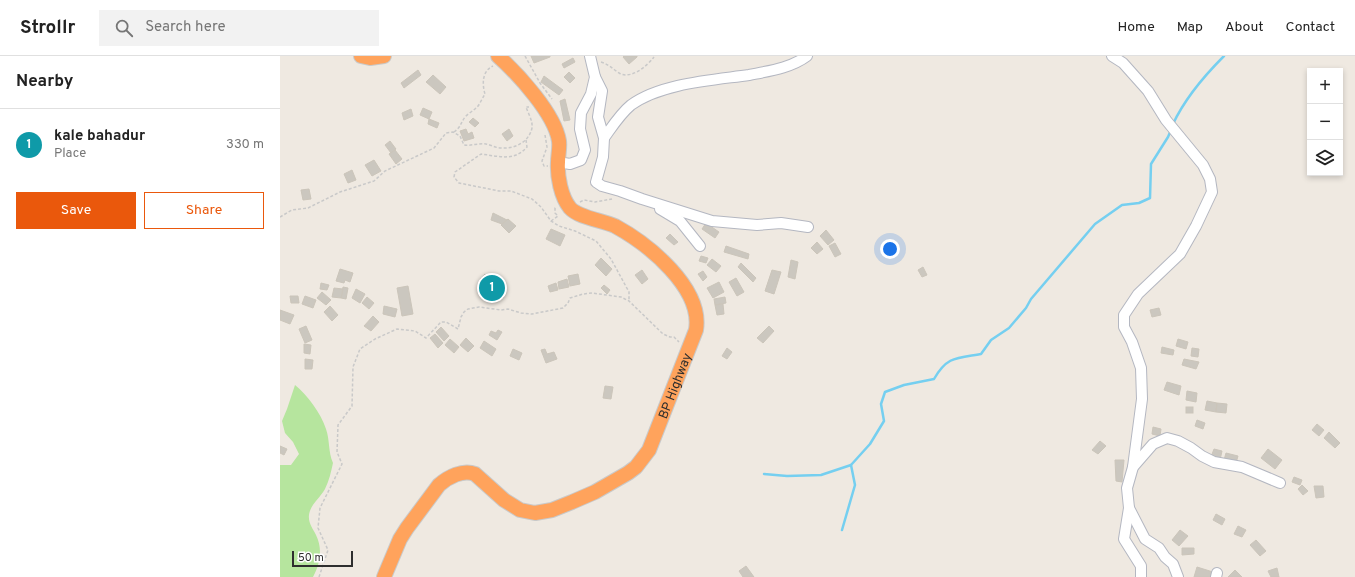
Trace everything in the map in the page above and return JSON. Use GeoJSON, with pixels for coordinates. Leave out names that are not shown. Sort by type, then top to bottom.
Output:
{"type":"FeatureCollection","features":[{"type":"Feature","properties":{"kind":"highway"},"geometry":{"type":"LineString","coordinates":[[361,56],[370,58],[384,56]]}},
{"type":"Feature","properties":{"kind":"highway"},"geometry":{"type":"LineString","coordinates":[[501,58],[540,101],[556,128],[559,141],[558,165],[565,201],[571,209]]}},
{"type":"Feature","properties":{"kind":"highway","name":"BP Highway"},"geometry":{"type":"LineString","coordinates":[[384,577],[400,539],[407,528],[439,485],[454,475],[471,472],[504,500],[520,510],[535,513],[552,510],[595,492],[636,467],[649,450],[691,346],[698,321],[697,313],[687,290],[672,270],[656,254],[620,229],[602,221],[579,214],[571,209]]}},
{"type":"Feature","properties":{"kind":"street"},"geometry":{"type":"LineString","coordinates":[[590,56],[594,74],[602,91],[598,117],[604,138],[603,157],[596,182],[618,194],[663,211],[680,221],[700,246]]}},
{"type":"Feature","properties":{"kind":"street"},"geometry":{"type":"LineString","coordinates":[[604,138],[617,120],[632,105],[656,92],[685,85],[773,71],[807,56]]}},
{"type":"Feature","properties":{"kind":"street"},"geometry":{"type":"LineString","coordinates":[[1112,56],[1123,64],[1148,90],[1166,120],[1178,133],[1203,166],[1210,179],[1212,192],[1196,226],[1180,254],[1138,294],[1124,315],[1124,327],[1132,342],[1141,368],[1142,399],[1133,467],[1128,488],[1129,508],[1124,539],[1141,566],[1141,577]]}},
{"type":"Feature","properties":{"kind":"street"},"geometry":{"type":"LineString","coordinates":[[558,165],[570,164],[581,160],[585,150],[580,129],[581,113],[591,94],[594,74]]}},
{"type":"Feature","properties":{"kind":"street"},"geometry":{"type":"LineString","coordinates":[[618,194],[712,221],[757,225],[782,223],[808,227]]}},
{"type":"Feature","properties":{"kind":"street"},"geometry":{"type":"LineString","coordinates":[[1133,467],[1153,444],[1167,438],[1178,440],[1214,462],[1242,467],[1280,483]]}},
{"type":"Feature","properties":{"kind":"street"},"geometry":{"type":"LineString","coordinates":[[1129,508],[1146,539],[1159,548],[1165,557],[1173,564],[1178,577]]}},
{"type":"Feature","properties":{"kind":"path"},"geometry":{"type":"LineString","coordinates":[[594,74],[598,64],[601,61],[621,74],[629,75],[643,68],[654,57]]}},
{"type":"Feature","properties":{"kind":"path"},"geometry":{"type":"LineString","coordinates":[[280,217],[292,210],[308,208],[340,192],[374,181],[385,171],[434,148],[446,133],[453,132],[460,127],[464,118],[476,108],[485,94],[483,88],[485,73],[489,68],[498,66],[501,58]]}},
{"type":"Feature","properties":{"kind":"path"},"geometry":{"type":"LineString","coordinates":[[453,132],[460,136],[464,145],[471,146],[485,144],[501,148],[516,146],[526,140],[532,128],[531,119],[526,107],[531,108]]}},
{"type":"Feature","properties":{"kind":"path"},"geometry":{"type":"LineString","coordinates":[[544,130],[547,147],[542,161],[544,166],[558,165]]}},
{"type":"Feature","properties":{"kind":"path"},"geometry":{"type":"LineString","coordinates":[[526,140],[527,147],[522,153],[513,157],[481,154],[455,172],[454,177],[459,183],[499,191],[511,191],[532,199],[541,207],[551,222],[596,241],[611,259],[629,292],[629,301]]}},
{"type":"Feature","properties":{"kind":"path"},"geometry":{"type":"LineString","coordinates":[[571,209],[584,200],[595,202],[618,194]]}},
{"type":"Feature","properties":{"kind":"path"},"geometry":{"type":"LineString","coordinates":[[319,577],[328,550],[318,528],[320,508],[342,464],[337,452],[338,425],[352,406],[353,367],[360,349],[375,339],[397,328],[415,331],[426,338],[441,322],[446,322],[458,329],[461,317],[468,309],[479,307],[501,310],[508,309],[521,313],[532,314],[564,308],[568,304],[570,298],[592,293],[621,297],[629,301],[663,334],[674,337],[679,342],[691,346]]}},
{"type":"Feature","properties":{"kind":"green space"},"geometry":{"type":"Polygon","coordinates":[[[295,385],[309,399],[324,423],[333,463],[326,486],[311,508],[309,515],[310,523],[318,540],[320,551],[319,562],[313,577],[280,577],[280,465],[291,465],[299,454],[293,442],[285,433],[282,421],[295,385]]]}},
{"type":"Feature","properties":{"kind":"building"},"geometry":{"type":"Polygon","coordinates":[[[531,56],[550,56],[550,57],[534,63],[531,56]]]}},
{"type":"Feature","properties":{"kind":"building"},"geometry":{"type":"Polygon","coordinates":[[[623,57],[637,57],[629,64],[623,57]]]}},
{"type":"Feature","properties":{"kind":"building"},"geometry":{"type":"Polygon","coordinates":[[[573,58],[575,62],[564,68],[562,64],[573,58]]]}},
{"type":"Feature","properties":{"kind":"building"},"geometry":{"type":"Polygon","coordinates":[[[418,70],[421,75],[404,88],[401,83],[418,70]]]}},
{"type":"Feature","properties":{"kind":"building"},"geometry":{"type":"Polygon","coordinates":[[[569,72],[575,78],[570,83],[564,77],[569,72]]]}},
{"type":"Feature","properties":{"kind":"building"},"geometry":{"type":"Polygon","coordinates":[[[433,75],[446,87],[440,94],[426,82],[433,75]]]}},
{"type":"Feature","properties":{"kind":"building"},"geometry":{"type":"Polygon","coordinates":[[[544,76],[563,90],[559,95],[541,82],[544,76]]]}},
{"type":"Feature","properties":{"kind":"building"},"geometry":{"type":"Polygon","coordinates":[[[565,99],[570,120],[564,121],[560,101],[565,99]]]}},
{"type":"Feature","properties":{"kind":"building"},"geometry":{"type":"Polygon","coordinates":[[[423,108],[432,112],[429,119],[420,115],[423,108]]]}},
{"type":"Feature","properties":{"kind":"building"},"geometry":{"type":"Polygon","coordinates":[[[411,109],[413,116],[404,120],[402,113],[411,109]]]}},
{"type":"Feature","properties":{"kind":"building"},"geometry":{"type":"Polygon","coordinates":[[[473,118],[479,123],[475,127],[469,122],[473,118]]]}},
{"type":"Feature","properties":{"kind":"building"},"geometry":{"type":"Polygon","coordinates":[[[429,119],[439,123],[437,128],[428,124],[429,119]]]}},
{"type":"Feature","properties":{"kind":"building"},"geometry":{"type":"Polygon","coordinates":[[[466,129],[468,134],[472,132],[474,138],[464,141],[460,131],[466,129]]]}},
{"type":"Feature","properties":{"kind":"building"},"geometry":{"type":"Polygon","coordinates":[[[509,129],[513,136],[507,141],[502,134],[509,129]]]}},
{"type":"Feature","properties":{"kind":"building"},"geometry":{"type":"Polygon","coordinates":[[[390,141],[396,149],[391,153],[385,145],[390,141]]]}},
{"type":"Feature","properties":{"kind":"building"},"geometry":{"type":"Polygon","coordinates":[[[395,150],[402,159],[396,164],[389,154],[395,150]]]}},
{"type":"Feature","properties":{"kind":"building"},"geometry":{"type":"Polygon","coordinates":[[[374,160],[381,171],[372,176],[365,165],[374,160]]]}},
{"type":"Feature","properties":{"kind":"building"},"geometry":{"type":"Polygon","coordinates":[[[352,170],[356,180],[348,183],[344,174],[352,170]]]}},
{"type":"Feature","properties":{"kind":"building"},"geometry":{"type":"Polygon","coordinates":[[[309,189],[311,199],[303,200],[301,190],[309,189]]]}},
{"type":"Feature","properties":{"kind":"building"},"geometry":{"type":"Polygon","coordinates":[[[493,213],[507,220],[502,224],[491,220],[493,213]]]}},
{"type":"Feature","properties":{"kind":"building"},"geometry":{"type":"Polygon","coordinates":[[[508,219],[516,226],[509,233],[501,225],[508,219]]]}},
{"type":"Feature","properties":{"kind":"building"},"geometry":{"type":"Polygon","coordinates":[[[706,223],[719,232],[715,238],[702,229],[706,223]]]}},
{"type":"Feature","properties":{"kind":"building"},"geometry":{"type":"Polygon","coordinates":[[[551,229],[565,235],[560,246],[546,239],[551,229]]]}},
{"type":"Feature","properties":{"kind":"building"},"geometry":{"type":"Polygon","coordinates":[[[826,230],[834,240],[828,245],[820,236],[826,230]]]}},
{"type":"Feature","properties":{"kind":"building"},"geometry":{"type":"Polygon","coordinates":[[[670,234],[678,242],[674,245],[666,238],[670,234]]]}},
{"type":"Feature","properties":{"kind":"building"},"geometry":{"type":"Polygon","coordinates":[[[817,242],[823,249],[817,254],[811,248],[817,242]]]}},
{"type":"Feature","properties":{"kind":"building"},"geometry":{"type":"Polygon","coordinates":[[[835,243],[841,254],[835,257],[829,246],[835,243]]]}},
{"type":"Feature","properties":{"kind":"building"},"geometry":{"type":"Polygon","coordinates":[[[726,246],[749,254],[748,259],[724,252],[726,246]]]}},
{"type":"Feature","properties":{"kind":"building"},"geometry":{"type":"Polygon","coordinates":[[[701,256],[708,258],[706,263],[699,261],[701,256]]]}},
{"type":"Feature","properties":{"kind":"building"},"geometry":{"type":"Polygon","coordinates":[[[601,258],[612,269],[606,276],[595,265],[601,258]]]}},
{"type":"Feature","properties":{"kind":"building"},"geometry":{"type":"Polygon","coordinates":[[[712,259],[721,266],[716,272],[707,265],[712,259]]]}},
{"type":"Feature","properties":{"kind":"building"},"geometry":{"type":"Polygon","coordinates":[[[791,260],[798,262],[795,279],[788,277],[791,260]]]}},
{"type":"Feature","properties":{"kind":"building"},"geometry":{"type":"Polygon","coordinates":[[[741,263],[756,278],[753,282],[738,267],[741,263]]]}},
{"type":"Feature","properties":{"kind":"building"},"geometry":{"type":"Polygon","coordinates":[[[923,267],[927,275],[922,277],[918,270],[923,267]]]}},
{"type":"Feature","properties":{"kind":"building"},"geometry":{"type":"Polygon","coordinates":[[[340,269],[353,273],[350,282],[345,280],[344,283],[336,281],[340,269]]]}},
{"type":"Feature","properties":{"kind":"building"},"geometry":{"type":"Polygon","coordinates":[[[642,270],[648,279],[642,284],[635,275],[642,270]]]}},
{"type":"Feature","properties":{"kind":"building"},"geometry":{"type":"Polygon","coordinates":[[[772,270],[781,272],[774,294],[765,291],[772,270]]]}},
{"type":"Feature","properties":{"kind":"building"},"geometry":{"type":"Polygon","coordinates":[[[703,271],[707,277],[703,281],[698,274],[703,271]]]}},
{"type":"Feature","properties":{"kind":"building"},"geometry":{"type":"Polygon","coordinates":[[[485,274],[504,297],[497,302],[480,279],[485,274]]]}},
{"type":"Feature","properties":{"kind":"building"},"geometry":{"type":"Polygon","coordinates":[[[578,274],[580,284],[570,286],[568,276],[578,274]]]}},
{"type":"Feature","properties":{"kind":"building"},"geometry":{"type":"Polygon","coordinates":[[[736,278],[744,292],[737,296],[729,282],[736,278]]]}},
{"type":"Feature","properties":{"kind":"building"},"geometry":{"type":"Polygon","coordinates":[[[567,279],[569,287],[559,289],[558,282],[567,279]]]}},
{"type":"Feature","properties":{"kind":"building"},"geometry":{"type":"Polygon","coordinates":[[[719,282],[724,292],[713,298],[707,288],[719,282]]]}},
{"type":"Feature","properties":{"kind":"building"},"geometry":{"type":"Polygon","coordinates":[[[321,283],[329,285],[327,290],[320,289],[321,283]]]}},
{"type":"Feature","properties":{"kind":"building"},"geometry":{"type":"Polygon","coordinates":[[[556,283],[558,290],[550,292],[548,286],[556,283]]]}},
{"type":"Feature","properties":{"kind":"building"},"geometry":{"type":"Polygon","coordinates":[[[604,285],[610,290],[607,294],[601,288],[604,285]]]}},
{"type":"Feature","properties":{"kind":"building"},"geometry":{"type":"Polygon","coordinates":[[[408,286],[413,314],[402,316],[397,288],[408,286]]]}},
{"type":"Feature","properties":{"kind":"building"},"geometry":{"type":"Polygon","coordinates":[[[343,287],[348,288],[346,299],[341,298],[343,287]]]}},
{"type":"Feature","properties":{"kind":"building"},"geometry":{"type":"Polygon","coordinates":[[[334,288],[343,289],[341,298],[332,297],[334,288]]]}},
{"type":"Feature","properties":{"kind":"building"},"geometry":{"type":"Polygon","coordinates":[[[356,289],[365,294],[360,303],[352,298],[356,289]]]}},
{"type":"Feature","properties":{"kind":"building"},"geometry":{"type":"Polygon","coordinates":[[[322,292],[331,300],[326,305],[317,298],[322,292]]]}},
{"type":"Feature","properties":{"kind":"building"},"geometry":{"type":"Polygon","coordinates":[[[290,296],[298,296],[299,303],[291,303],[290,296]]]}},
{"type":"Feature","properties":{"kind":"building"},"geometry":{"type":"Polygon","coordinates":[[[305,296],[316,300],[313,308],[302,304],[305,296]]]}},
{"type":"Feature","properties":{"kind":"building"},"geometry":{"type":"Polygon","coordinates":[[[367,297],[374,303],[369,309],[362,303],[367,297]]]}},
{"type":"Feature","properties":{"kind":"building"},"geometry":{"type":"Polygon","coordinates":[[[725,297],[726,303],[715,305],[714,299],[725,297]]]}},
{"type":"Feature","properties":{"kind":"building"},"geometry":{"type":"Polygon","coordinates":[[[723,304],[724,314],[717,315],[715,305],[723,304]]]}},
{"type":"Feature","properties":{"kind":"building"},"geometry":{"type":"Polygon","coordinates":[[[330,306],[338,315],[332,321],[324,312],[330,306]]]}},
{"type":"Feature","properties":{"kind":"building"},"geometry":{"type":"Polygon","coordinates":[[[384,306],[397,309],[395,317],[383,314],[384,306]]]}},
{"type":"Feature","properties":{"kind":"building"},"geometry":{"type":"Polygon","coordinates":[[[1159,308],[1161,315],[1152,317],[1150,310],[1159,308]]]}},
{"type":"Feature","properties":{"kind":"building"},"geometry":{"type":"Polygon","coordinates":[[[280,310],[294,315],[290,324],[280,320],[280,310]]]}},
{"type":"Feature","properties":{"kind":"building"},"geometry":{"type":"Polygon","coordinates":[[[373,316],[379,322],[371,331],[364,326],[373,316]]]}},
{"type":"Feature","properties":{"kind":"building"},"geometry":{"type":"Polygon","coordinates":[[[306,326],[312,340],[305,343],[299,329],[306,326]]]}},
{"type":"Feature","properties":{"kind":"building"},"geometry":{"type":"Polygon","coordinates":[[[769,326],[774,331],[763,343],[757,338],[769,326]]]}},
{"type":"Feature","properties":{"kind":"building"},"geometry":{"type":"Polygon","coordinates":[[[441,327],[449,336],[444,341],[436,332],[441,327]]]}},
{"type":"Feature","properties":{"kind":"building"},"geometry":{"type":"Polygon","coordinates":[[[498,330],[502,332],[497,340],[489,335],[491,331],[496,333],[498,330]]]}},
{"type":"Feature","properties":{"kind":"building"},"geometry":{"type":"Polygon","coordinates":[[[435,334],[443,343],[438,348],[430,338],[435,334]]]}},
{"type":"Feature","properties":{"kind":"building"},"geometry":{"type":"Polygon","coordinates":[[[466,338],[474,346],[468,352],[460,345],[466,338]]]}},
{"type":"Feature","properties":{"kind":"building"},"geometry":{"type":"Polygon","coordinates":[[[450,339],[459,347],[454,353],[445,345],[450,339]]]}},
{"type":"Feature","properties":{"kind":"building"},"geometry":{"type":"Polygon","coordinates":[[[1178,339],[1188,342],[1186,349],[1176,346],[1178,339]]]}},
{"type":"Feature","properties":{"kind":"building"},"geometry":{"type":"Polygon","coordinates":[[[484,341],[496,349],[492,356],[480,348],[484,341]]]}},
{"type":"Feature","properties":{"kind":"building"},"geometry":{"type":"Polygon","coordinates":[[[304,344],[311,345],[310,354],[304,353],[304,344]]]}},
{"type":"Feature","properties":{"kind":"building"},"geometry":{"type":"Polygon","coordinates":[[[1162,347],[1174,350],[1173,355],[1161,353],[1162,347]]]}},
{"type":"Feature","properties":{"kind":"building"},"geometry":{"type":"Polygon","coordinates":[[[727,348],[732,352],[727,359],[722,356],[727,348]]]}},
{"type":"Feature","properties":{"kind":"building"},"geometry":{"type":"Polygon","coordinates":[[[1192,348],[1199,349],[1198,357],[1191,356],[1192,348]]]}},
{"type":"Feature","properties":{"kind":"building"},"geometry":{"type":"Polygon","coordinates":[[[513,349],[522,353],[519,360],[510,356],[513,349]]]}},
{"type":"Feature","properties":{"kind":"building"},"geometry":{"type":"Polygon","coordinates":[[[545,349],[547,354],[554,352],[557,359],[546,363],[541,350],[545,349]]]}},
{"type":"Feature","properties":{"kind":"building"},"geometry":{"type":"Polygon","coordinates":[[[305,359],[313,360],[312,369],[305,369],[305,359]]]}},
{"type":"Feature","properties":{"kind":"building"},"geometry":{"type":"Polygon","coordinates":[[[1184,359],[1199,362],[1196,369],[1182,365],[1184,359]]]}},
{"type":"Feature","properties":{"kind":"building"},"geometry":{"type":"Polygon","coordinates":[[[1167,382],[1181,386],[1179,395],[1164,390],[1167,382]]]}},
{"type":"Feature","properties":{"kind":"building"},"geometry":{"type":"Polygon","coordinates":[[[605,386],[613,387],[611,399],[603,398],[605,386]]]}},
{"type":"Feature","properties":{"kind":"building"},"geometry":{"type":"Polygon","coordinates":[[[1187,391],[1197,393],[1196,402],[1186,400],[1187,391]]]}},
{"type":"Feature","properties":{"kind":"building"},"geometry":{"type":"Polygon","coordinates":[[[1207,401],[1217,403],[1216,412],[1205,410],[1207,401]]]}},
{"type":"Feature","properties":{"kind":"building"},"geometry":{"type":"Polygon","coordinates":[[[1217,403],[1227,404],[1226,413],[1216,412],[1217,403]]]}},
{"type":"Feature","properties":{"kind":"building"},"geometry":{"type":"Polygon","coordinates":[[[1186,407],[1193,407],[1193,413],[1186,413],[1186,407]]]}},
{"type":"Feature","properties":{"kind":"building"},"geometry":{"type":"Polygon","coordinates":[[[1197,420],[1205,423],[1203,429],[1195,426],[1197,420]]]}},
{"type":"Feature","properties":{"kind":"building"},"geometry":{"type":"Polygon","coordinates":[[[1317,424],[1324,430],[1319,436],[1312,430],[1317,424]]]}},
{"type":"Feature","properties":{"kind":"building"},"geometry":{"type":"Polygon","coordinates":[[[1153,427],[1161,429],[1160,436],[1152,434],[1153,427]]]}},
{"type":"Feature","properties":{"kind":"building"},"geometry":{"type":"Polygon","coordinates":[[[1329,432],[1340,443],[1335,448],[1324,438],[1329,432]]]}},
{"type":"Feature","properties":{"kind":"building"},"geometry":{"type":"Polygon","coordinates":[[[1100,441],[1106,446],[1098,454],[1092,450],[1100,441]]]}},
{"type":"Feature","properties":{"kind":"building"},"geometry":{"type":"Polygon","coordinates":[[[280,446],[287,449],[284,455],[280,453],[280,446]]]}},
{"type":"Feature","properties":{"kind":"building"},"geometry":{"type":"Polygon","coordinates":[[[1214,449],[1222,451],[1220,460],[1211,457],[1214,449]]]}},
{"type":"Feature","properties":{"kind":"building"},"geometry":{"type":"Polygon","coordinates":[[[1268,449],[1282,460],[1275,469],[1261,458],[1268,449]]]}},
{"type":"Feature","properties":{"kind":"building"},"geometry":{"type":"Polygon","coordinates":[[[1226,453],[1238,456],[1236,463],[1224,460],[1226,453]]]}},
{"type":"Feature","properties":{"kind":"building"},"geometry":{"type":"Polygon","coordinates":[[[1115,460],[1124,460],[1122,482],[1116,481],[1115,460]]]}},
{"type":"Feature","properties":{"kind":"building"},"geometry":{"type":"Polygon","coordinates":[[[1294,477],[1302,480],[1300,485],[1292,482],[1294,477]]]}},
{"type":"Feature","properties":{"kind":"building"},"geometry":{"type":"Polygon","coordinates":[[[1302,485],[1308,491],[1303,495],[1298,489],[1302,485]]]}},
{"type":"Feature","properties":{"kind":"building"},"geometry":{"type":"Polygon","coordinates":[[[1314,486],[1323,486],[1324,497],[1316,498],[1314,486]]]}},
{"type":"Feature","properties":{"kind":"building"},"geometry":{"type":"Polygon","coordinates":[[[1216,514],[1225,519],[1222,525],[1213,520],[1216,514]]]}},
{"type":"Feature","properties":{"kind":"building"},"geometry":{"type":"Polygon","coordinates":[[[1238,526],[1246,530],[1242,537],[1234,534],[1238,526]]]}},
{"type":"Feature","properties":{"kind":"building"},"geometry":{"type":"Polygon","coordinates":[[[1180,530],[1188,536],[1179,546],[1172,540],[1180,530]]]}},
{"type":"Feature","properties":{"kind":"building"},"geometry":{"type":"Polygon","coordinates":[[[1256,540],[1266,551],[1260,556],[1250,545],[1256,540]]]}},
{"type":"Feature","properties":{"kind":"building"},"geometry":{"type":"Polygon","coordinates":[[[1182,548],[1194,548],[1194,554],[1182,555],[1182,548]]]}},
{"type":"Feature","properties":{"kind":"building"},"geometry":{"type":"Polygon","coordinates":[[[746,566],[754,577],[743,577],[739,571],[746,566]]]}},
{"type":"Feature","properties":{"kind":"building"},"geometry":{"type":"Polygon","coordinates":[[[1197,567],[1213,572],[1212,577],[1194,577],[1197,567]]]}},
{"type":"Feature","properties":{"kind":"building"},"geometry":{"type":"Polygon","coordinates":[[[1277,568],[1279,577],[1271,577],[1268,571],[1277,568]]]}},
{"type":"Feature","properties":{"kind":"building"},"geometry":{"type":"Polygon","coordinates":[[[1235,570],[1242,577],[1228,577],[1235,570]]]}},
{"type":"Feature","properties":{"kind":"waterway"},"geometry":{"type":"LineString","coordinates":[[1173,124],[1183,105],[1209,71],[1224,56]]}},
{"type":"Feature","properties":{"kind":"waterway"},"geometry":{"type":"LineString","coordinates":[[764,474],[787,476],[821,475],[851,465],[870,444],[884,421],[881,404],[885,392],[904,385],[934,379],[943,366],[953,359],[981,354],[991,340],[1009,328],[1026,308],[1031,299],[1095,224],[1122,205],[1139,203],[1150,198],[1151,164],[1171,130]]}},
{"type":"Feature","properties":{"kind":"waterway"},"geometry":{"type":"LineString","coordinates":[[842,530],[855,485],[851,465]]}},
{"type":"Feature","properties":{"kind":"place","name":"kale bahadur"},"geometry":{"type":"Point","coordinates":[492,288]}}]}
